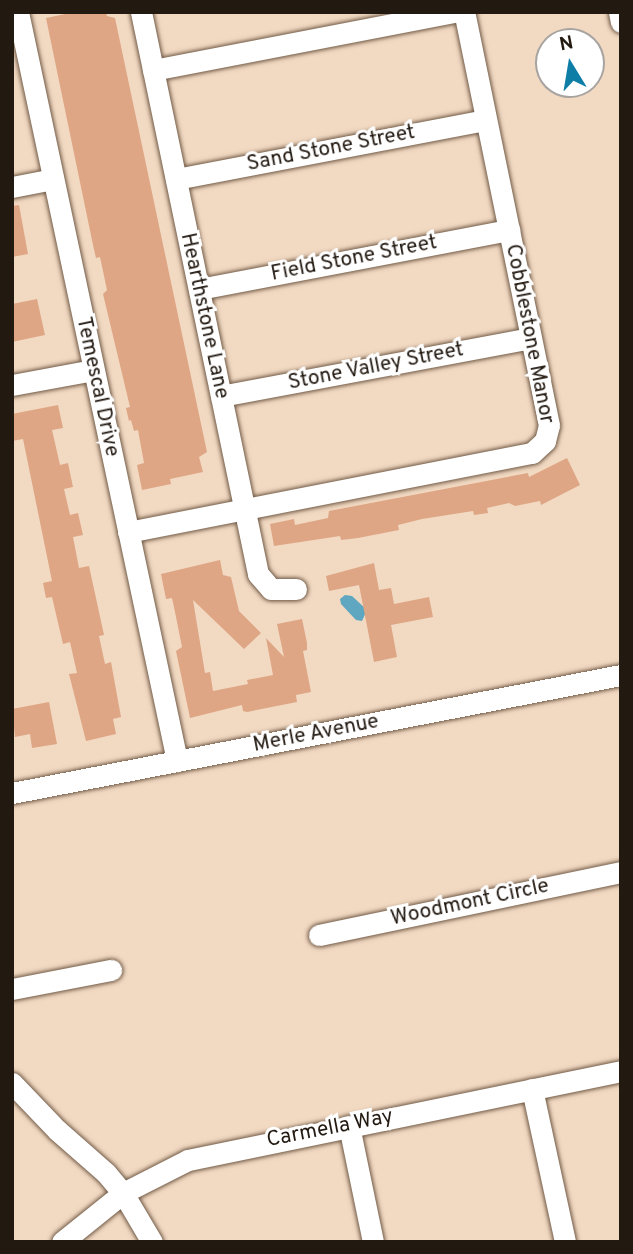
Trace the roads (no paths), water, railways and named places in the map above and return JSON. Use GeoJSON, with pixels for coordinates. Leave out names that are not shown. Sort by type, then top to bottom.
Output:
{"type":"FeatureCollection","features":[{"type":"Feature","properties":{"kind":"street","name":"Temescal Drive"},"geometry":{"type":"LineString","coordinates":[[18,12],[177,761]]}},
{"type":"Feature","properties":{"kind":"street","name":"Hearthstone Lane"},"geometry":{"type":"LineString","coordinates":[[141,12],[244,510],[262,581],[281,591],[296,589]]}},
{"type":"Feature","properties":{"kind":"street"},"geometry":{"type":"LineString","coordinates":[[153,70],[455,12]]}},
{"type":"Feature","properties":{"kind":"street","name":"Cobblestone Manor"},"geometry":{"type":"LineString","coordinates":[[128,532],[532,453],[545,441],[549,425],[464,12]]}},
{"type":"Feature","properties":{"kind":"street"},"geometry":{"type":"LineString","coordinates":[[619,12],[621,22]]}},
{"type":"Feature","properties":{"kind":"street","name":"Sand Stone Street"},"geometry":{"type":"LineString","coordinates":[[176,178],[485,120]]}},
{"type":"Feature","properties":{"kind":"street"},"geometry":{"type":"LineString","coordinates":[[12,187],[53,179]]}},
{"type":"Feature","properties":{"kind":"street","name":"Field Stone Street"},"geometry":{"type":"LineString","coordinates":[[199,289],[509,230]]}},
{"type":"Feature","properties":{"kind":"street","name":"Stone Valley Street"},"geometry":{"type":"LineString","coordinates":[[221,396],[531,338]]}},
{"type":"Feature","properties":{"kind":"street"},"geometry":{"type":"LineString","coordinates":[[12,385],[93,370]]}},
{"type":"Feature","properties":{"kind":"street","name":"Merle Avenue"},"geometry":{"type":"LineString","coordinates":[[12,793],[621,675]]}},
{"type":"Feature","properties":{"kind":"street","name":"Woodmont Circle"},"geometry":{"type":"LineString","coordinates":[[319,935],[621,872]]}},
{"type":"Feature","properties":{"kind":"street"},"geometry":{"type":"LineString","coordinates":[[12,989],[111,970]]}},
{"type":"Feature","properties":{"kind":"street","name":"Carmella Way"},"geometry":{"type":"LineString","coordinates":[[62,1242],[123,1193],[154,1174],[213,1152],[621,1071]]}},
{"type":"Feature","properties":{"kind":"street"},"geometry":{"type":"LineString","coordinates":[[12,1083],[57,1130],[106,1173],[123,1193],[152,1242]]}},
{"type":"Feature","properties":{"kind":"street"},"geometry":{"type":"LineString","coordinates":[[532,1089],[565,1242]]}},
{"type":"Feature","properties":{"kind":"street"},"geometry":{"type":"LineString","coordinates":[[349,1126],[373,1242]]}},
{"type":"Feature","properties":{"kind":"water"},"geometry":{"type":"Polygon","coordinates":[[[345,595],[352,596],[367,610],[362,621],[356,620],[341,604],[340,599],[345,595]]]}}]}
